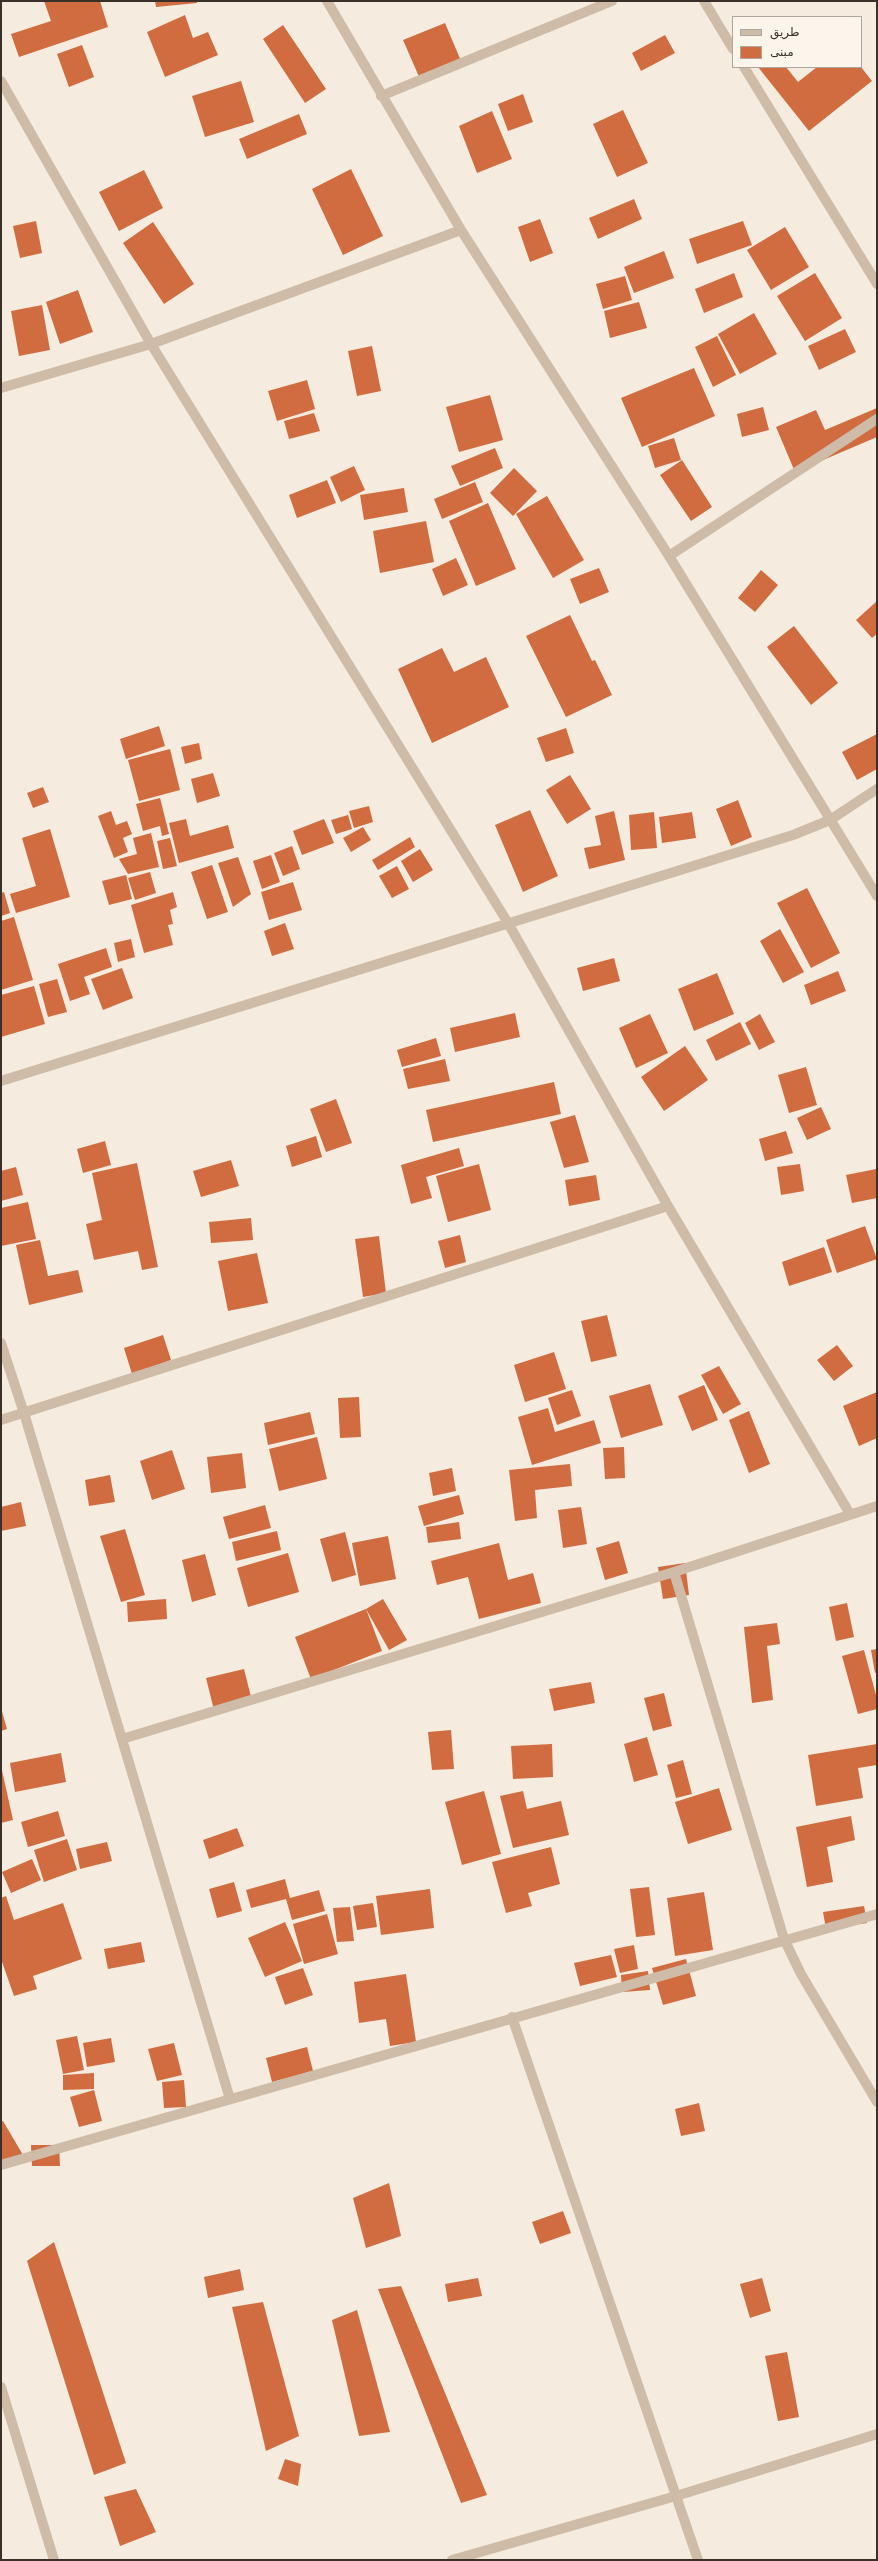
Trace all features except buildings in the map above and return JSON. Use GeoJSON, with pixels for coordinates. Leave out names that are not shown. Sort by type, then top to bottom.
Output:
{"type":"FeatureCollection","features":[{"type":"Feature","properties":{"kind":"street"},"geometry":{"type":"LineString","coordinates":[[327,1],[381,96],[461,230],[669,556],[877,896]]}},
{"type":"Feature","properties":{"kind":"street"},"geometry":{"type":"LineString","coordinates":[[381,96],[612,1]]}},
{"type":"Feature","properties":{"kind":"street"},"geometry":{"type":"LineString","coordinates":[[704,1],[732,47]]}},
{"type":"Feature","properties":{"kind":"street"},"geometry":{"type":"LineString","coordinates":[[745,68],[877,284]]}},
{"type":"Feature","properties":{"kind":"street"},"geometry":{"type":"LineString","coordinates":[[1,81],[151,344],[508,923],[668,1206],[850,1514]]}},
{"type":"Feature","properties":{"kind":"street"},"geometry":{"type":"LineString","coordinates":[[1,388],[151,344],[461,230]]}},
{"type":"Feature","properties":{"kind":"street"},"geometry":{"type":"LineString","coordinates":[[669,556],[877,419]]}},
{"type":"Feature","properties":{"kind":"street"},"geometry":{"type":"LineString","coordinates":[[1,1081],[793,835],[830,820],[877,789]]}},
{"type":"Feature","properties":{"kind":"street"},"geometry":{"type":"LineString","coordinates":[[1,1420],[668,1206]]}},
{"type":"Feature","properties":{"kind":"street"},"geometry":{"type":"LineString","coordinates":[[1,1343],[24,1413],[230,2099]]}},
{"type":"Feature","properties":{"kind":"street"},"geometry":{"type":"LineString","coordinates":[[122,1739],[674,1572],[877,1506]]}},
{"type":"Feature","properties":{"kind":"street"},"geometry":{"type":"LineString","coordinates":[[674,1572],[784,1939],[801,1974],[877,2102]]}},
{"type":"Feature","properties":{"kind":"street"},"geometry":{"type":"LineString","coordinates":[[1,2166],[512,2017],[877,1914]]}},
{"type":"Feature","properties":{"kind":"street"},"geometry":{"type":"LineString","coordinates":[[512,2017],[698,2560]]}},
{"type":"Feature","properties":{"kind":"street"},"geometry":{"type":"LineString","coordinates":[[1,2388],[54,2560]]}},
{"type":"Feature","properties":{"kind":"street"},"geometry":{"type":"LineString","coordinates":[[452,2560],[676,2496],[877,2434]]}}]}
